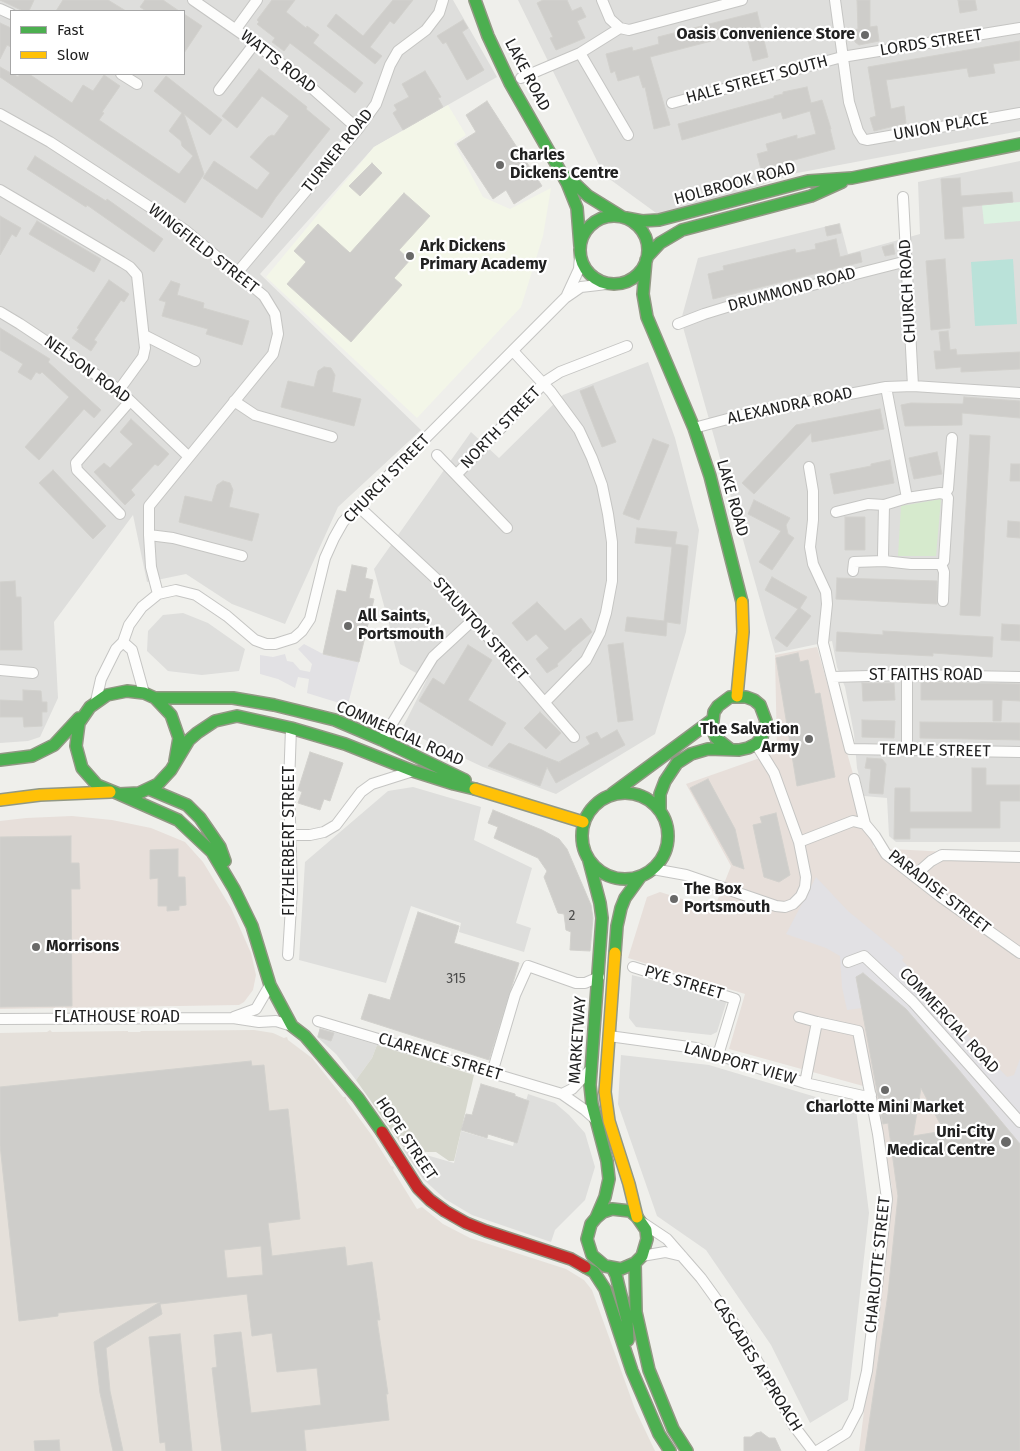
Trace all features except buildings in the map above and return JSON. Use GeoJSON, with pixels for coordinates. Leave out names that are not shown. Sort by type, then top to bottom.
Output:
{"type":"FeatureCollection","features":[{"type":"Feature","properties":{"kind":"main road","name":"LAKE ROAD"},"geometry":{"type":"LineString","coordinates":[[475,0],[488,36],[510,83],[557,162],[567,183],[576,208],[580,250]]}},
{"type":"Feature","properties":{"kind":"main road","name":"HOLBROOK ROAD"},"geometry":{"type":"LineString","coordinates":[[624,218],[642,221],[659,220],[808,181],[852,178],[1020,144]]}},
{"type":"Feature","properties":{"kind":"main road","name":"LAKE ROAD"},"geometry":{"type":"LineString","coordinates":[[557,162],[570,179],[588,196],[624,218]]}},
{"type":"Feature","properties":{"kind":"main road","name":"HOLBROOK ROAD"},"geometry":{"type":"LineString","coordinates":[[647,259],[660,243],[682,230],[811,196],[852,178]]}},
{"type":"Feature","properties":{"kind":"main road"},"geometry":{"type":"LineString","coordinates":[[609,217],[624,218],[637,225],[644,236],[648,249],[647,259],[641,271],[633,279],[622,284],[598,281],[588,273],[582,262],[580,250],[584,234],[595,222],[609,217]]}},
{"type":"Feature","properties":{"kind":"main road","name":"LAKE ROAD"},"geometry":{"type":"LineString","coordinates":[[647,259],[643,294],[647,317],[694,428],[710,476],[742,603],[743,632],[737,696]]}},
{"type":"Feature","properties":{"kind":"main road","name":"LAKE ROAD"},"geometry":{"type":"LineString","coordinates":[[610,284],[628,294],[647,317]]}},
{"type":"Feature","properties":{"kind":"main road"},"geometry":{"type":"LineString","coordinates":[[0,760],[32,756],[54,745],[96,701],[118,691],[144,693],[155,698],[171,715],[179,738],[175,761],[165,778],[150,789],[139,793],[40,795],[0,800]]}},
{"type":"Feature","properties":{"kind":"main road"},"geometry":{"type":"LineString","coordinates":[[660,810],[660,794],[665,781],[677,763],[691,754],[708,749],[740,750],[756,744],[765,730],[766,721],[760,706],[754,700],[737,696],[723,701],[718,706],[712,720],[712,729],[716,738],[730,749]]}},
{"type":"Feature","properties":{"kind":"main road","name":"COMMERCIAL ROAD"},"geometry":{"type":"LineString","coordinates":[[155,698],[233,698],[274,705],[335,720],[456,775],[482,790]]}},
{"type":"Feature","properties":{"kind":"main road"},"geometry":{"type":"LineString","coordinates":[[85,713],[76,734],[76,746],[82,768],[97,785],[115,793]]}},
{"type":"Feature","properties":{"kind":"main road","name":"COMMERCIAL ROAD"},"geometry":{"type":"LineString","coordinates":[[175,761],[196,733],[215,721],[237,716],[291,728],[345,744],[413,771],[454,784],[482,790],[584,822]]}},
{"type":"Feature","properties":{"kind":"main road"},"geometry":{"type":"LineString","coordinates":[[610,794],[624,792],[638,794],[650,800],[660,810],[665,820],[668,830],[668,841],[665,852],[653,869],[641,876],[627,879],[612,878],[599,871],[589,861],[583,849],[581,835],[584,822],[590,810],[599,801],[712,720]]}},
{"type":"Feature","properties":{"kind":"main road","name":"HOPE STREET"},"geometry":{"type":"LineString","coordinates":[[150,789],[187,805],[200,818],[220,847],[234,889]]}},
{"type":"Feature","properties":{"kind":"main road","name":"HOPE STREET"},"geometry":{"type":"LineString","coordinates":[[115,793],[178,820],[212,852],[234,889],[252,926],[270,985],[292,1026],[305,1036],[358,1098],[418,1188],[444,1211],[466,1223],[571,1259],[594,1272],[605,1289],[629,1359]]}},
{"type":"Feature","properties":{"kind":"main road","name":"MARKETWAY"},"geometry":{"type":"LineString","coordinates":[[589,861],[602,918],[590,1085],[595,1120],[607,1161],[609,1179],[605,1197],[596,1218]]}},
{"type":"Feature","properties":{"kind":"main road","name":"MARKETWAY"},"geometry":{"type":"LineString","coordinates":[[640,1220],[609,1121],[604,1092],[617,926],[625,898],[641,876]]}},
{"type":"Feature","properties":{"kind":"main road"},"geometry":{"type":"LineString","coordinates":[[638,1259],[621,1269],[613,1269],[598,1262],[588,1247],[588,1231],[596,1218],[603,1212],[621,1209],[630,1212],[640,1220],[647,1239],[638,1259],[636,1312],[649,1370],[673,1429],[687,1451]]}},
{"type":"Feature","properties":{"kind":"main road"},"geometry":{"type":"LineString","coordinates":[[613,1269],[616,1274],[627,1320],[629,1359],[660,1434],[670,1451]]}},
{"type":"Feature","properties":{"kind":"street","name":"WATTS ROAD"},"geometry":{"type":"LineString","coordinates":[[193,0],[255,43],[313,89],[358,129]]}},
{"type":"Feature","properties":{"kind":"street"},"geometry":{"type":"LineString","coordinates":[[236,29],[257,0]]}},
{"type":"Feature","properties":{"kind":"street","name":"TURNER ROAD"},"geometry":{"type":"LineString","coordinates":[[237,274],[358,129],[376,104],[390,64],[398,51],[426,30],[439,12],[443,0]]}},
{"type":"Feature","properties":{"kind":"street"},"geometry":{"type":"LineString","coordinates":[[602,0],[610,19],[620,28],[629,30],[742,0]]}},
{"type":"Feature","properties":{"kind":"street"},"geometry":{"type":"LineString","coordinates":[[835,0],[842,58]]}},
{"type":"Feature","properties":{"kind":"street"},"geometry":{"type":"LineString","coordinates":[[522,78],[580,53],[620,28]]}},
{"type":"Feature","properties":{"kind":"street","name":"LORDS STREET"},"geometry":{"type":"LineString","coordinates":[[842,58],[1020,28]]}},
{"type":"Feature","properties":{"kind":"street"},"geometry":{"type":"LineString","coordinates":[[219,90],[255,43]]}},
{"type":"Feature","properties":{"kind":"street"},"geometry":{"type":"LineString","coordinates":[[580,53],[628,135]]}},
{"type":"Feature","properties":{"kind":"street","name":"HALE STREET SOUTH"},"geometry":{"type":"LineString","coordinates":[[672,103],[842,58]]}},
{"type":"Feature","properties":{"kind":"street","name":"UNION PLACE"},"geometry":{"type":"LineString","coordinates":[[842,58],[849,102],[858,132],[862,138],[868,140],[1020,112]]}},
{"type":"Feature","properties":{"kind":"street"},"geometry":{"type":"LineString","coordinates":[[123,75],[137,84]]}},
{"type":"Feature","properties":{"kind":"street","name":"WINGFIELD STREET"},"geometry":{"type":"LineString","coordinates":[[0,114],[50,142],[185,230],[264,296],[275,314],[278,334],[273,354],[149,506],[151,567],[158,594]]}},
{"type":"Feature","properties":{"kind":"street"},"geometry":{"type":"LineString","coordinates":[[0,190],[130,267],[137,275],[145,348],[143,357],[119,390]]}},
{"type":"Feature","properties":{"kind":"street","name":"CHURCH ROAD"},"geometry":{"type":"LineString","coordinates":[[903,197],[913,386]]}},
{"type":"Feature","properties":{"kind":"street","name":"CHURCH STREET"},"geometry":{"type":"LineString","coordinates":[[565,298],[579,269],[580,250]]}},
{"type":"Feature","properties":{"kind":"street","name":"DRUMMOND ROAD"},"geometry":{"type":"LineString","coordinates":[[678,324],[730,306],[907,261]]}},
{"type":"Feature","properties":{"kind":"street","name":"CHURCH STREET"},"geometry":{"type":"LineString","coordinates":[[158,594],[176,590],[196,595],[227,616],[256,640],[266,644],[275,644],[289,640],[302,631],[310,620],[325,558],[343,522],[565,298],[581,287],[610,284]]}},
{"type":"Feature","properties":{"kind":"street","name":"NELSON ROAD"},"geometry":{"type":"LineString","coordinates":[[0,312],[119,390],[189,457]]}},
{"type":"Feature","properties":{"kind":"street"},"geometry":{"type":"LineString","coordinates":[[144,334],[194,361]]}},
{"type":"Feature","properties":{"kind":"street","name":"NORTH STREET"},"geometry":{"type":"LineString","coordinates":[[456,475],[544,382],[560,372],[627,346]]}},
{"type":"Feature","properties":{"kind":"street"},"geometry":{"type":"LineString","coordinates":[[514,351],[544,382],[579,430],[592,458],[605,498],[610,528],[612,580],[604,622],[591,653],[580,668],[545,702]]}},
{"type":"Feature","properties":{"kind":"street","name":"ALEXANDRA ROAD"},"geometry":{"type":"LineString","coordinates":[[694,428],[750,413],[886,387],[913,386],[1020,392]]}},
{"type":"Feature","properties":{"kind":"street"},"geometry":{"type":"LineString","coordinates":[[886,387],[907,498]]}},
{"type":"Feature","properties":{"kind":"street"},"geometry":{"type":"LineString","coordinates":[[120,514],[77,470],[76,462],[130,400]]}},
{"type":"Feature","properties":{"kind":"street"},"geometry":{"type":"LineString","coordinates":[[234,401],[255,415],[332,437]]}},
{"type":"Feature","properties":{"kind":"street"},"geometry":{"type":"LineString","coordinates":[[945,494],[948,489],[952,438]]}},
{"type":"Feature","properties":{"kind":"street"},"geometry":{"type":"LineString","coordinates":[[437,455],[507,528]]}},
{"type":"Feature","properties":{"kind":"street"},"geometry":{"type":"LineString","coordinates":[[809,467],[813,520],[810,547],[813,564],[826,592],[827,604],[823,643],[832,676]]}},
{"type":"Feature","properties":{"kind":"street"},"geometry":{"type":"LineString","coordinates":[[836,512],[868,504],[884,505],[907,498],[940,493],[945,494]]}},
{"type":"Feature","properties":{"kind":"street"},"geometry":{"type":"LineString","coordinates":[[941,564],[944,561],[948,498],[945,494]]}},
{"type":"Feature","properties":{"kind":"street"},"geometry":{"type":"LineString","coordinates":[[884,505],[884,561]]}},
{"type":"Feature","properties":{"kind":"street","name":"STAUNTON STREET"},"geometry":{"type":"LineString","coordinates":[[358,506],[447,589],[574,738]]}},
{"type":"Feature","properties":{"kind":"street"},"geometry":{"type":"LineString","coordinates":[[149,535],[173,538],[242,556]]}},
{"type":"Feature","properties":{"kind":"street"},"geometry":{"type":"LineString","coordinates":[[853,570],[854,562],[884,561],[911,564],[941,564]]}},
{"type":"Feature","properties":{"kind":"street"},"geometry":{"type":"LineString","coordinates":[[941,564],[944,572],[943,601]]}},
{"type":"Feature","properties":{"kind":"street"},"geometry":{"type":"LineString","coordinates":[[96,701],[102,679],[116,649],[123,642],[129,625],[142,607],[158,594]]}},
{"type":"Feature","properties":{"kind":"street"},"geometry":{"type":"LineString","coordinates":[[382,740],[433,656],[474,620]]}},
{"type":"Feature","properties":{"kind":"street"},"geometry":{"type":"LineString","coordinates":[[123,642],[132,650],[144,693]]}},
{"type":"Feature","properties":{"kind":"street"},"geometry":{"type":"LineString","coordinates":[[0,670],[33,673]]}},
{"type":"Feature","properties":{"kind":"street"},"geometry":{"type":"LineString","coordinates":[[907,675],[907,750]]}},
{"type":"Feature","properties":{"kind":"street","name":"ST FAITHS ROAD"},"geometry":{"type":"LineString","coordinates":[[832,676],[1020,677]]}},
{"type":"Feature","properties":{"kind":"street","name":"TEMPLE STREET"},"geometry":{"type":"LineString","coordinates":[[832,676],[850,749],[1020,752]]}},
{"type":"Feature","properties":{"kind":"street","name":"FITZHERBERT STREET"},"geometry":{"type":"LineString","coordinates":[[288,955],[292,890],[289,785],[291,728]]}},
{"type":"Feature","properties":{"kind":"street"},"geometry":{"type":"LineString","coordinates":[[653,869],[686,875],[776,906],[784,907],[793,904],[801,896],[805,882],[799,842],[774,773],[756,744]]}},
{"type":"Feature","properties":{"kind":"street"},"geometry":{"type":"LineString","coordinates":[[291,835],[310,835],[324,832],[336,825],[361,792],[372,784],[413,771]]}},
{"type":"Feature","properties":{"kind":"street"},"geometry":{"type":"LineString","coordinates":[[799,842],[853,821],[865,824],[854,779]]}},
{"type":"Feature","properties":{"kind":"street","name":"PARADISE STREET"},"geometry":{"type":"LineString","coordinates":[[865,824],[886,854],[1020,953]]}},
{"type":"Feature","properties":{"kind":"street"},"geometry":{"type":"LineString","coordinates":[[914,876],[931,861],[942,855],[1020,857]]}},
{"type":"Feature","properties":{"kind":"street","name":"COMMERCIAL ROAD"},"geometry":{"type":"LineString","coordinates":[[848,962],[864,956],[913,1002],[1020,1122]]}},
{"type":"Feature","properties":{"kind":"street"},"geometry":{"type":"LineString","coordinates":[[492,1073],[515,995],[528,966],[576,984],[585,983],[599,976]]}},
{"type":"Feature","properties":{"kind":"street","name":"PYE STREET"},"geometry":{"type":"LineString","coordinates":[[633,967],[735,999],[718,1055]]}},
{"type":"Feature","properties":{"kind":"street"},"geometry":{"type":"LineString","coordinates":[[233,1018],[256,1009],[270,985]]}},
{"type":"Feature","properties":{"kind":"street"},"geometry":{"type":"LineString","coordinates":[[800,1017],[817,1022],[805,1083]]}},
{"type":"Feature","properties":{"kind":"street"},"geometry":{"type":"LineString","coordinates":[[233,1018],[259,1022],[276,1021],[292,1026]]}},
{"type":"Feature","properties":{"kind":"street","name":"FLATHOUSE ROAD"},"geometry":{"type":"LineString","coordinates":[[0,1019],[233,1018]]}},
{"type":"Feature","properties":{"kind":"street","name":"CLARENCE STREET"},"geometry":{"type":"LineString","coordinates":[[318,1021],[562,1094],[585,1110],[595,1120]]}},
{"type":"Feature","properties":{"kind":"street","name":"CHARLOTTE STREET"},"geometry":{"type":"LineString","coordinates":[[817,1022],[858,1031],[878,1134],[887,1199],[867,1371],[858,1410],[846,1433],[817,1451]]}},
{"type":"Feature","properties":{"kind":"street","name":"LANDPORT VIEW"},"geometry":{"type":"LineString","coordinates":[[609,1036],[696,1048],[805,1083],[863,1096],[871,1095]]}},
{"type":"Feature","properties":{"kind":"street"},"geometry":{"type":"LineString","coordinates":[[562,1094],[572,1089],[591,1069]]}},
{"type":"Feature","properties":{"kind":"street","name":"CASCADES APPROACH"},"geometry":{"type":"LineString","coordinates":[[640,1220],[667,1239],[701,1278],[740,1332],[794,1426],[812,1451]]}},
{"type":"Feature","properties":{"kind":"street"},"geometry":{"type":"LineString","coordinates":[[638,1259],[665,1252],[683,1257]]}},
{"type":"Feature","properties":{"kind":"shaded area"},"geometry":{"type":"Polygon","coordinates":[[[0,0],[453,0],[497,77],[374,147],[260,274],[421,430],[338,507],[285,624],[232,604],[186,574],[147,582],[133,515],[54,622],[58,698],[40,737],[28,741],[0,743],[0,0]]]}},
{"type":"Feature","properties":{"kind":"shaded area"},"geometry":{"type":"Polygon","coordinates":[[[518,0],[1020,0],[1020,131],[797,173],[663,218],[604,175],[518,0]]]}},
{"type":"Feature","properties":{"kind":"shaded area","name":"Ark Dickens Primary Academy"},"geometry":{"type":"Polygon","coordinates":[[[448,105],[466,135],[454,143],[483,197],[510,209],[551,188],[543,236],[521,307],[417,418],[266,277],[374,147],[448,105]]]}},
{"type":"Feature","properties":{"kind":"shaded area"},"geometry":{"type":"Polygon","coordinates":[[[1020,161],[1020,842],[896,842],[889,836],[887,798],[864,796],[857,768],[854,734],[845,687],[837,667],[832,641],[775,653],[681,320],[698,258],[840,223],[848,254],[920,234],[918,182],[1020,161]]]}},
{"type":"Feature","properties":{"kind":"shaded area"},"geometry":{"type":"Polygon","coordinates":[[[1013,259],[1017,324],[975,326],[971,262],[1013,259]]]}},
{"type":"Feature","properties":{"kind":"shaded area"},"geometry":{"type":"Polygon","coordinates":[[[648,362],[675,438],[699,530],[686,632],[655,734],[556,794],[483,767],[402,729],[427,679],[400,664],[374,569],[471,432],[499,458],[563,395],[648,362]]]}},
{"type":"Feature","properties":{"kind":"shaded area"},"geometry":{"type":"Polygon","coordinates":[[[183,613],[208,623],[245,649],[239,671],[202,675],[168,671],[147,651],[148,631],[163,615],[183,613]]]}},
{"type":"Feature","properties":{"kind":"shaded area"},"geometry":{"type":"Polygon","coordinates":[[[304,644],[323,654],[359,662],[347,708],[336,702],[307,693],[309,679],[298,677],[295,688],[278,679],[260,674],[260,655],[273,657],[285,654],[287,661],[293,662],[300,670],[310,672],[312,664],[298,649],[304,644]]]}},
{"type":"Feature","properties":{"kind":"shaded area"},"geometry":{"type":"Polygon","coordinates":[[[817,647],[874,848],[1020,856],[1020,1451],[859,1451],[892,1188],[874,1089],[729,1049],[745,994],[628,958],[647,897],[660,892],[714,909],[731,866],[686,784],[777,752],[775,655],[817,647]]]}},
{"type":"Feature","properties":{"kind":"shaded area"},"geometry":{"type":"Polygon","coordinates":[[[413,787],[481,807],[474,840],[532,868],[516,923],[531,928],[524,952],[459,932],[461,923],[411,906],[386,983],[299,960],[305,862],[388,791],[413,787]]]}},
{"type":"Feature","properties":{"kind":"shaded area"},"geometry":{"type":"Polygon","coordinates":[[[72,816],[112,820],[151,828],[185,842],[203,862],[231,908],[251,953],[256,975],[253,990],[244,1002],[239,1005],[0,1009],[0,821],[72,816]]]}},
{"type":"Feature","properties":{"kind":"shaded area"},"geometry":{"type":"Polygon","coordinates":[[[816,877],[848,911],[904,957],[902,960],[922,982],[922,986],[1007,1077],[1014,1075],[1020,1059],[1020,1144],[905,1009],[863,973],[856,977],[862,1008],[847,1010],[842,987],[840,956],[826,948],[786,934],[816,877]]]}},
{"type":"Feature","properties":{"kind":"shaded area"},"geometry":{"type":"Polygon","coordinates":[[[632,975],[727,1000],[717,1032],[711,1035],[636,1027],[629,1018],[632,975]]]}},
{"type":"Feature","properties":{"kind":"shaded area"},"geometry":{"type":"Polygon","coordinates":[[[320,1028],[377,1045],[372,1058],[356,1080],[336,1054],[317,1037],[320,1028]]]}},
{"type":"Feature","properties":{"kind":"shaded area"},"geometry":{"type":"Polygon","coordinates":[[[50,1030],[52,1032],[140,1032],[254,1030],[273,1033],[284,1038],[287,1037],[288,1040],[312,1058],[343,1097],[346,1097],[346,1100],[391,1166],[394,1167],[393,1170],[417,1209],[422,1207],[443,1224],[470,1238],[566,1269],[584,1280],[592,1290],[635,1409],[655,1451],[0,1451],[0,1033],[47,1032],[50,1030]]]}},
{"type":"Feature","properties":{"kind":"shaded area"},"geometry":{"type":"Polygon","coordinates":[[[377,1045],[474,1075],[454,1161],[449,1161],[436,1152],[406,1151],[356,1080],[372,1058],[377,1045]]]}},
{"type":"Feature","properties":{"kind":"shaded area"},"geometry":{"type":"Polygon","coordinates":[[[621,1055],[709,1065],[856,1109],[869,1213],[848,1400],[810,1423],[771,1345],[706,1250],[657,1216],[618,1104],[621,1055]]]}},
{"type":"Feature","properties":{"kind":"shaded area"},"geometry":{"type":"Polygon","coordinates":[[[528,1094],[555,1103],[569,1115],[585,1133],[595,1167],[585,1200],[555,1230],[551,1242],[472,1215],[445,1199],[423,1179],[402,1148],[454,1163],[461,1131],[513,1146],[528,1094]]]}},
{"type":"Feature","properties":{"kind":"green space"},"geometry":{"type":"Polygon","coordinates":[[[1020,202],[1020,221],[984,224],[982,205],[1020,202]]]}},
{"type":"Feature","properties":{"kind":"green space"},"geometry":{"type":"Polygon","coordinates":[[[941,499],[936,556],[898,556],[901,506],[941,499]]]}},
{"type":"Feature","properties":{"kind":"traffic: fast"},"geometry":{"type":"LineString","coordinates":[[475,0],[488,36],[510,83],[567,183],[577,208],[580,246]]}},
{"type":"Feature","properties":{"kind":"traffic: fast"},"geometry":{"type":"LineString","coordinates":[[626,218],[642,221],[659,220],[808,181],[852,178],[1020,144]]}},
{"type":"Feature","properties":{"kind":"traffic: fast"},"geometry":{"type":"LineString","coordinates":[[568,177],[588,196],[622,217]]}},
{"type":"Feature","properties":{"kind":"traffic: fast"},"geometry":{"type":"LineString","coordinates":[[647,257],[660,243],[682,230],[811,196],[842,182]]}},
{"type":"Feature","properties":{"kind":"traffic: fast"},"geometry":{"type":"LineString","coordinates":[[614,216],[627,219],[638,226],[645,237],[648,250],[645,263],[638,274],[627,281],[614,284],[601,281],[590,274],[583,263],[580,250],[583,237],[590,226],[601,219],[614,216]]}},
{"type":"Feature","properties":{"kind":"traffic: fast"},"geometry":{"type":"LineString","coordinates":[[646,260],[643,294],[647,317],[694,428],[710,476],[742,602]]}},
{"type":"Feature","properties":{"kind":"traffic: fast"},"geometry":{"type":"LineString","coordinates":[[175,761],[179,738],[171,715],[155,698],[144,693],[127,691],[107,695],[90,707],[79,723],[76,746],[82,768],[97,785],[119,794],[139,793],[158,784],[171,770],[189,740],[197,733],[215,721],[237,716],[291,728],[345,744],[413,771],[475,789]]}},
{"type":"Feature","properties":{"kind":"traffic: fast"},"geometry":{"type":"LineString","coordinates":[[660,810],[660,794],[665,781],[677,763],[691,754],[708,749],[739,750],[748,748],[756,744],[762,737],[766,721],[760,705],[754,700],[746,697],[730,697],[718,706],[714,712],[712,729],[716,738],[730,749]]}},
{"type":"Feature","properties":{"kind":"traffic: fast"},"geometry":{"type":"LineString","coordinates":[[155,698],[233,698],[274,705],[335,720],[382,740],[465,780]]}},
{"type":"Feature","properties":{"kind":"traffic: fast"},"geometry":{"type":"LineString","coordinates":[[0,760],[32,756],[54,745],[79,718]]}},
{"type":"Feature","properties":{"kind":"traffic: fast"},"geometry":{"type":"LineString","coordinates":[[612,794],[712,720]]}},
{"type":"Feature","properties":{"kind":"traffic: fast"},"geometry":{"type":"LineString","coordinates":[[149,789],[187,805],[200,818],[220,847],[225,861]]}},
{"type":"Feature","properties":{"kind":"traffic: fast"},"geometry":{"type":"LineString","coordinates":[[625,793],[642,796],[656,805],[665,819],[668,836],[665,853],[656,867],[642,876],[625,879],[608,876],[594,867],[585,853],[582,836],[585,819],[594,805],[608,796],[625,793]]}},
{"type":"Feature","properties":{"kind":"traffic: fast"},"geometry":{"type":"LineString","coordinates":[[119,794],[178,820],[212,852],[234,889],[252,926],[270,985],[292,1026],[305,1036],[358,1098],[382,1132]]}},
{"type":"Feature","properties":{"kind":"traffic: fast"},"geometry":{"type":"LineString","coordinates":[[589,861],[602,918],[590,1085],[592,1104],[607,1161],[609,1179],[605,1197],[596,1218],[591,1224],[587,1239],[592,1255],[605,1266],[621,1269],[635,1263],[642,1256],[647,1239],[646,1230],[630,1211],[612,1209],[603,1212],[596,1218]]}},
{"type":"Feature","properties":{"kind":"traffic: fast"},"geometry":{"type":"LineString","coordinates":[[615,953],[617,926],[621,908],[625,898],[641,876]]}},
{"type":"Feature","properties":{"kind":"traffic: fast"},"geometry":{"type":"LineString","coordinates":[[635,1263],[636,1312],[649,1370],[673,1429],[687,1451]]}},
{"type":"Feature","properties":{"kind":"traffic: fast"},"geometry":{"type":"LineString","coordinates":[[585,1267],[594,1272],[605,1289],[632,1371],[659,1434],[670,1451]]}},
{"type":"Feature","properties":{"kind":"traffic: fast"},"geometry":{"type":"LineString","coordinates":[[613,1269],[627,1320],[628,1340]]}},
{"type":"Feature","properties":{"kind":"traffic: slow"},"geometry":{"type":"LineString","coordinates":[[737,696],[743,632],[742,602]]}},
{"type":"Feature","properties":{"kind":"traffic: slow"},"geometry":{"type":"LineString","coordinates":[[475,789],[583,822]]}},
{"type":"Feature","properties":{"kind":"traffic: slow"},"geometry":{"type":"LineString","coordinates":[[0,800],[40,795],[110,792]]}},
{"type":"Feature","properties":{"kind":"traffic: slow"},"geometry":{"type":"LineString","coordinates":[[615,953],[605,1092],[609,1121],[629,1184],[637,1217]]}},
{"type":"Feature","properties":{"kind":"traffic: jam"},"geometry":{"type":"LineString","coordinates":[[382,1132],[418,1188],[445,1211],[466,1223],[571,1259],[585,1267]]}},
{"type":"Feature","properties":{"kind":"place","name":"Oasis Convenience Store"},"geometry":{"type":"Point","coordinates":[865,35]}},
{"type":"Feature","properties":{"kind":"place","name":"Charles Dickens Centre"},"geometry":{"type":"Point","coordinates":[500,165]}},
{"type":"Feature","properties":{"kind":"place","name":"Ark Dickens Primary Academy"},"geometry":{"type":"Point","coordinates":[410,256]}},
{"type":"Feature","properties":{"kind":"place","name":"All Saints, Portsmouth"},"geometry":{"type":"Point","coordinates":[348,626]}},
{"type":"Feature","properties":{"kind":"place","name":"The Salvation Army"},"geometry":{"type":"Point","coordinates":[809,739]}},
{"type":"Feature","properties":{"kind":"place","name":"The Box Portsmouth"},"geometry":{"type":"Point","coordinates":[674,899]}},
{"type":"Feature","properties":{"kind":"place","name":"Morrisons"},"geometry":{"type":"Point","coordinates":[36,947]}},
{"type":"Feature","properties":{"kind":"place","name":"Charlotte Mini Market"},"geometry":{"type":"Point","coordinates":[885,1090]}},
{"type":"Feature","properties":{"kind":"place","name":"Uni-City Medical Centre"},"geometry":{"type":"Point","coordinates":[1006,1142]}}]}
